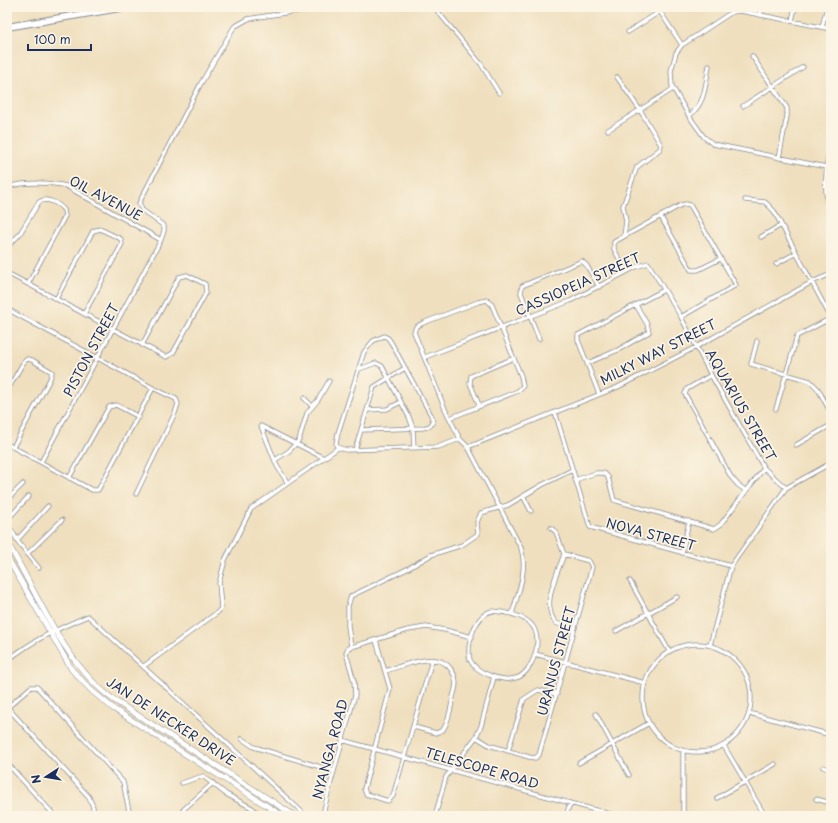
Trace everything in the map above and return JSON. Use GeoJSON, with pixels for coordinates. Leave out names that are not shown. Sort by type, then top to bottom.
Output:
{"type":"FeatureCollection","features":[{"type":"Feature","properties":{"kind":"highway"},"geometry":{"type":"LineString","coordinates":[[7,27],[126,7]]}},
{"type":"Feature","properties":{"kind":"main road","name":"JAN DE NECKER DRIVE"},"geometry":{"type":"LineString","coordinates":[[7,542],[55,629],[84,673],[106,694],[295,816]]}},
{"type":"Feature","properties":{"kind":"main road","name":"JAN DE NECKER DRIVE"},"geometry":{"type":"LineString","coordinates":[[7,557],[49,633],[72,670],[92,691],[102,700],[283,816]]}},
{"type":"Feature","properties":{"kind":"street"},"geometry":{"type":"LineString","coordinates":[[161,240],[164,226],[142,210],[140,202],[141,198],[200,85],[234,28],[248,20],[322,7]]}},
{"type":"Feature","properties":{"kind":"street"},"geometry":{"type":"LineString","coordinates":[[434,7],[481,64],[499,93]]}},
{"type":"Feature","properties":{"kind":"street"},"geometry":{"type":"LineString","coordinates":[[658,7],[682,45]]}},
{"type":"Feature","properties":{"kind":"street"},"geometry":{"type":"LineString","coordinates":[[628,32],[667,7]]}},
{"type":"Feature","properties":{"kind":"street"},"geometry":{"type":"LineString","coordinates":[[730,12],[731,7]]}},
{"type":"Feature","properties":{"kind":"street"},"geometry":{"type":"LineString","coordinates":[[760,15],[762,7]]}},
{"type":"Feature","properties":{"kind":"street"},"geometry":{"type":"LineString","coordinates":[[792,21],[795,7]]}},
{"type":"Feature","properties":{"kind":"street"},"geometry":{"type":"LineString","coordinates":[[822,28],[827,7]]}},
{"type":"Feature","properties":{"kind":"street"},"geometry":{"type":"LineString","coordinates":[[831,30],[741,11],[730,12],[682,45],[676,53],[671,76],[673,89],[704,137],[713,144],[831,168]]}},
{"type":"Feature","properties":{"kind":"street"},"geometry":{"type":"LineString","coordinates":[[752,56],[788,110],[779,158]]}},
{"type":"Feature","properties":{"kind":"street"},"geometry":{"type":"LineString","coordinates":[[690,116],[698,110],[702,102],[709,66]]}},
{"type":"Feature","properties":{"kind":"street"},"geometry":{"type":"LineString","coordinates":[[743,106],[803,67]]}},
{"type":"Feature","properties":{"kind":"street"},"geometry":{"type":"LineString","coordinates":[[617,77],[640,110],[660,143],[660,149],[638,165],[624,200],[623,210],[626,222],[624,236]]}},
{"type":"Feature","properties":{"kind":"street"},"geometry":{"type":"LineString","coordinates":[[608,130],[673,89]]}},
{"type":"Feature","properties":{"kind":"street"},"geometry":{"type":"LineString","coordinates":[[831,142],[826,167],[825,188],[826,200],[831,220]]}},
{"type":"Feature","properties":{"kind":"street","name":"OIL AVENUE"},"geometry":{"type":"LineString","coordinates":[[7,187],[27,184],[59,184],[66,186],[161,240]]}},
{"type":"Feature","properties":{"kind":"street"},"geometry":{"type":"LineString","coordinates":[[7,247],[19,235],[38,202],[50,200],[64,210],[65,216],[28,284]]}},
{"type":"Feature","properties":{"kind":"street"},"geometry":{"type":"LineString","coordinates":[[745,200],[765,202],[774,211],[831,318],[797,336],[776,409]]}},
{"type":"Feature","properties":{"kind":"street"},"geometry":{"type":"LineString","coordinates":[[626,272],[613,247],[614,242],[683,205],[689,204],[736,286],[681,317]]}},
{"type":"Feature","properties":{"kind":"street"},"geometry":{"type":"LineString","coordinates":[[661,217],[691,270],[698,270],[720,259]]}},
{"type":"Feature","properties":{"kind":"street"},"geometry":{"type":"LineString","coordinates":[[761,237],[781,225]]}},
{"type":"Feature","properties":{"kind":"street"},"geometry":{"type":"LineString","coordinates":[[56,299],[93,231],[100,228],[110,232],[122,242],[84,314]]}},
{"type":"Feature","properties":{"kind":"street","name":"PISTON STREET"},"geometry":{"type":"LineString","coordinates":[[41,462],[161,240]]}},
{"type":"Feature","properties":{"kind":"street"},"geometry":{"type":"LineString","coordinates":[[776,264],[796,253]]}},
{"type":"Feature","properties":{"kind":"street"},"geometry":{"type":"LineString","coordinates":[[539,339],[520,289],[522,286],[582,261],[599,287]]}},
{"type":"Feature","properties":{"kind":"street","name":"CASSIOPEIA STREET"},"geometry":{"type":"LineString","coordinates":[[425,357],[570,301],[643,263],[648,263],[681,317],[696,347]]}},
{"type":"Feature","properties":{"kind":"street"},"geometry":{"type":"LineString","coordinates":[[7,273],[164,357],[172,355],[206,293],[205,284],[187,275],[181,276],[142,345]]}},
{"type":"Feature","properties":{"kind":"street","name":"MILKY WAY STREET"},"geometry":{"type":"LineString","coordinates":[[468,447],[623,384],[696,347],[812,282],[831,274]]}},
{"type":"Feature","properties":{"kind":"street"},"geometry":{"type":"LineString","coordinates":[[599,394],[578,340],[578,334],[664,290]]}},
{"type":"Feature","properties":{"kind":"street"},"geometry":{"type":"LineString","coordinates":[[450,418],[479,405],[520,390],[523,381],[491,303],[486,300],[416,327],[414,335],[425,357],[450,418],[460,439],[468,447],[521,548],[524,558],[524,569],[512,614]]}},
{"type":"Feature","properties":{"kind":"street"},"geometry":{"type":"LineString","coordinates":[[588,363],[614,352],[648,333],[649,330],[647,324],[636,305]]}},
{"type":"Feature","properties":{"kind":"street"},"geometry":{"type":"LineString","coordinates":[[7,310],[176,399],[178,404],[175,413],[136,494]]}},
{"type":"Feature","properties":{"kind":"street"},"geometry":{"type":"LineString","coordinates":[[338,448],[336,444],[338,433],[364,352],[370,343],[384,336],[390,339],[433,420],[430,426],[361,430]]}},
{"type":"Feature","properties":{"kind":"street"},"geometry":{"type":"LineString","coordinates":[[757,342],[751,364],[787,374],[814,384],[831,412]]}},
{"type":"Feature","properties":{"kind":"street","name":"AQUARIUS STREET"},"geometry":{"type":"LineString","coordinates":[[696,347],[764,468],[786,488]]}},
{"type":"Feature","properties":{"kind":"street"},"geometry":{"type":"LineString","coordinates":[[479,405],[470,383],[471,376],[514,358]]}},
{"type":"Feature","properties":{"kind":"street"},"geometry":{"type":"LineString","coordinates":[[7,391],[27,360],[32,360],[52,372],[13,447]]}},
{"type":"Feature","properties":{"kind":"street"},"geometry":{"type":"LineString","coordinates":[[359,369],[378,363],[388,377],[409,417],[412,428],[414,448]]}},
{"type":"Feature","properties":{"kind":"street"},"geometry":{"type":"LineString","coordinates":[[354,450],[374,387],[388,377],[405,368]]}},
{"type":"Feature","properties":{"kind":"street"},"geometry":{"type":"LineString","coordinates":[[711,375],[687,389],[685,394],[728,472],[733,480],[745,490]]}},
{"type":"Feature","properties":{"kind":"street"},"geometry":{"type":"LineString","coordinates":[[275,460],[297,443],[302,435],[305,418],[329,381]]}},
{"type":"Feature","properties":{"kind":"street"},"geometry":{"type":"LineString","coordinates":[[7,444],[92,490],[98,490],[139,417],[153,388]]}},
{"type":"Feature","properties":{"kind":"street"},"geometry":{"type":"LineString","coordinates":[[304,398],[312,406]]}},
{"type":"Feature","properties":{"kind":"street"},"geometry":{"type":"LineString","coordinates":[[367,410],[387,409],[401,402]]}},
{"type":"Feature","properties":{"kind":"street"},"geometry":{"type":"LineString","coordinates":[[69,478],[109,406],[116,405],[139,417]]}},
{"type":"Feature","properties":{"kind":"street","name":"NOVA STREET"},"geometry":{"type":"LineString","coordinates":[[555,412],[590,527],[731,566]]}},
{"type":"Feature","properties":{"kind":"street"},"geometry":{"type":"LineString","coordinates":[[796,445],[831,425]]}},
{"type":"Feature","properties":{"kind":"street"},"geometry":{"type":"LineString","coordinates":[[287,482],[275,460],[261,426],[324,458]]}},
{"type":"Feature","properties":{"kind":"street"},"geometry":{"type":"LineString","coordinates":[[144,666],[218,612],[221,608],[219,583],[225,560],[247,514],[251,508],[287,482],[338,448],[354,450],[438,447],[460,439]]}},
{"type":"Feature","properties":{"kind":"street"},"geometry":{"type":"LineString","coordinates":[[710,645],[731,566],[786,488],[831,463]]}},
{"type":"Feature","properties":{"kind":"street"},"geometry":{"type":"LineString","coordinates":[[575,480],[596,473],[604,473],[608,476],[615,501],[714,529],[717,528],[745,490],[764,468]]}},
{"type":"Feature","properties":{"kind":"street"},"geometry":{"type":"LineString","coordinates":[[472,637],[445,630],[426,628],[408,630],[351,647],[348,626],[348,606],[351,596],[407,569],[431,555],[462,544],[478,534],[477,522],[479,514],[508,505],[572,470]]}},
{"type":"Feature","properties":{"kind":"street"},"geometry":{"type":"LineString","coordinates":[[7,500],[23,484]]}},
{"type":"Feature","properties":{"kind":"street"},"geometry":{"type":"LineString","coordinates":[[7,520],[29,496]]}},
{"type":"Feature","properties":{"kind":"street"},"geometry":{"type":"LineString","coordinates":[[523,496],[531,511]]}},
{"type":"Feature","properties":{"kind":"street"},"geometry":{"type":"LineString","coordinates":[[17,540],[48,506]]}},
{"type":"Feature","properties":{"kind":"street"},"geometry":{"type":"LineString","coordinates":[[27,554],[62,520]]}},
{"type":"Feature","properties":{"kind":"street"},"geometry":{"type":"LineString","coordinates":[[682,553],[689,521]]}},
{"type":"Feature","properties":{"kind":"street"},"geometry":{"type":"LineString","coordinates":[[7,523],[17,540],[39,568]]}},
{"type":"Feature","properties":{"kind":"street"},"geometry":{"type":"LineString","coordinates":[[551,528],[556,532],[564,554],[550,596],[549,607],[556,623],[574,630]]}},
{"type":"Feature","properties":{"kind":"street","name":"URANUS STREET"},"geometry":{"type":"LineString","coordinates":[[476,737],[489,745],[529,758],[538,757],[545,738],[592,566],[589,561],[564,554]]}},
{"type":"Feature","properties":{"kind":"street"},"geometry":{"type":"LineString","coordinates":[[630,581],[669,652]]}},
{"type":"Feature","properties":{"kind":"street"},"geometry":{"type":"LineString","coordinates":[[616,631],[677,597]]}},
{"type":"Feature","properties":{"kind":"street"},"geometry":{"type":"LineString","coordinates":[[492,611],[512,614],[527,620],[533,626],[536,635],[535,654],[527,670],[518,677],[510,679],[494,677],[482,672],[471,663],[469,655],[472,637],[477,624],[484,614],[492,611]]}},
{"type":"Feature","properties":{"kind":"street"},"geometry":{"type":"LineString","coordinates":[[7,661],[55,629],[88,616],[144,666],[238,755],[301,811],[304,816]]}},
{"type":"Feature","properties":{"kind":"street"},"geometry":{"type":"LineString","coordinates":[[376,640],[390,689],[364,791],[368,796],[382,801],[388,802],[392,798],[414,727],[432,660]]}},
{"type":"Feature","properties":{"kind":"street"},"geometry":{"type":"LineString","coordinates":[[689,644],[710,645],[728,654],[738,663],[745,674],[751,693],[750,713],[740,732],[724,746],[704,753],[683,751],[663,741],[649,724],[643,708],[645,683],[654,665],[669,652],[689,644]]}},
{"type":"Feature","properties":{"kind":"street","name":"NYANGA ROAD"},"geometry":{"type":"LineString","coordinates":[[326,816],[324,810],[355,695],[354,681],[346,653],[348,648],[351,647]]}},
{"type":"Feature","properties":{"kind":"street"},"geometry":{"type":"LineString","coordinates":[[535,654],[645,683]]}},
{"type":"Feature","properties":{"kind":"street"},"geometry":{"type":"LineString","coordinates":[[386,671],[422,660],[432,660],[441,661],[448,665],[456,677],[456,687],[443,730],[436,733],[414,727]]}},
{"type":"Feature","properties":{"kind":"street"},"geometry":{"type":"LineString","coordinates":[[435,816],[444,782],[451,770],[476,737],[494,677]]}},
{"type":"Feature","properties":{"kind":"street"},"geometry":{"type":"LineString","coordinates":[[93,816],[93,807],[89,797],[7,707],[32,686],[37,687],[123,782],[130,816]]}},
{"type":"Feature","properties":{"kind":"street"},"geometry":{"type":"LineString","coordinates":[[508,751],[524,698],[538,690],[557,694]]}},
{"type":"Feature","properties":{"kind":"street"},"geometry":{"type":"LineString","coordinates":[[750,713],[831,735]]}},
{"type":"Feature","properties":{"kind":"street"},"geometry":{"type":"LineString","coordinates":[[596,714],[629,775]]}},
{"type":"Feature","properties":{"kind":"street"},"geometry":{"type":"LineString","coordinates":[[579,763],[649,724]]}},
{"type":"Feature","properties":{"kind":"street"},"geometry":{"type":"LineString","coordinates":[[242,739],[254,747],[334,771]]}},
{"type":"Feature","properties":{"kind":"street","name":"TELESCOPE ROAD"},"geometry":{"type":"LineString","coordinates":[[342,740],[617,816]]}},
{"type":"Feature","properties":{"kind":"street"},"geometry":{"type":"LineString","coordinates":[[724,746],[764,814]]}},
{"type":"Feature","properties":{"kind":"street"},"geometry":{"type":"LineString","coordinates":[[683,751],[683,816]]}},
{"type":"Feature","properties":{"kind":"street"},"geometry":{"type":"LineString","coordinates":[[7,763],[55,816]]}},
{"type":"Feature","properties":{"kind":"street"},"geometry":{"type":"LineString","coordinates":[[717,798],[775,764]]}},
{"type":"Feature","properties":{"kind":"street"},"geometry":{"type":"LineString","coordinates":[[823,767],[831,770]]}},
{"type":"Feature","properties":{"kind":"street"},"geometry":{"type":"LineString","coordinates":[[182,783],[201,776],[213,783],[226,794],[252,808],[261,816]]}},
{"type":"Feature","properties":{"kind":"street"},"geometry":{"type":"LineString","coordinates":[[179,816],[184,809],[213,783]]}},
{"type":"Feature","properties":{"kind":"street"},"geometry":{"type":"LineString","coordinates":[[816,799],[831,803]]}},
{"type":"Feature","properties":{"kind":"street"},"geometry":{"type":"LineString","coordinates":[[566,816],[570,803]]}},
{"type":"Feature","properties":{"kind":"street"},"geometry":{"type":"LineString","coordinates":[[599,816],[600,811]]}},
{"type":"Feature","properties":{"kind":"street"},"geometry":{"type":"LineString","coordinates":[[7,812],[11,816]]}}]}
